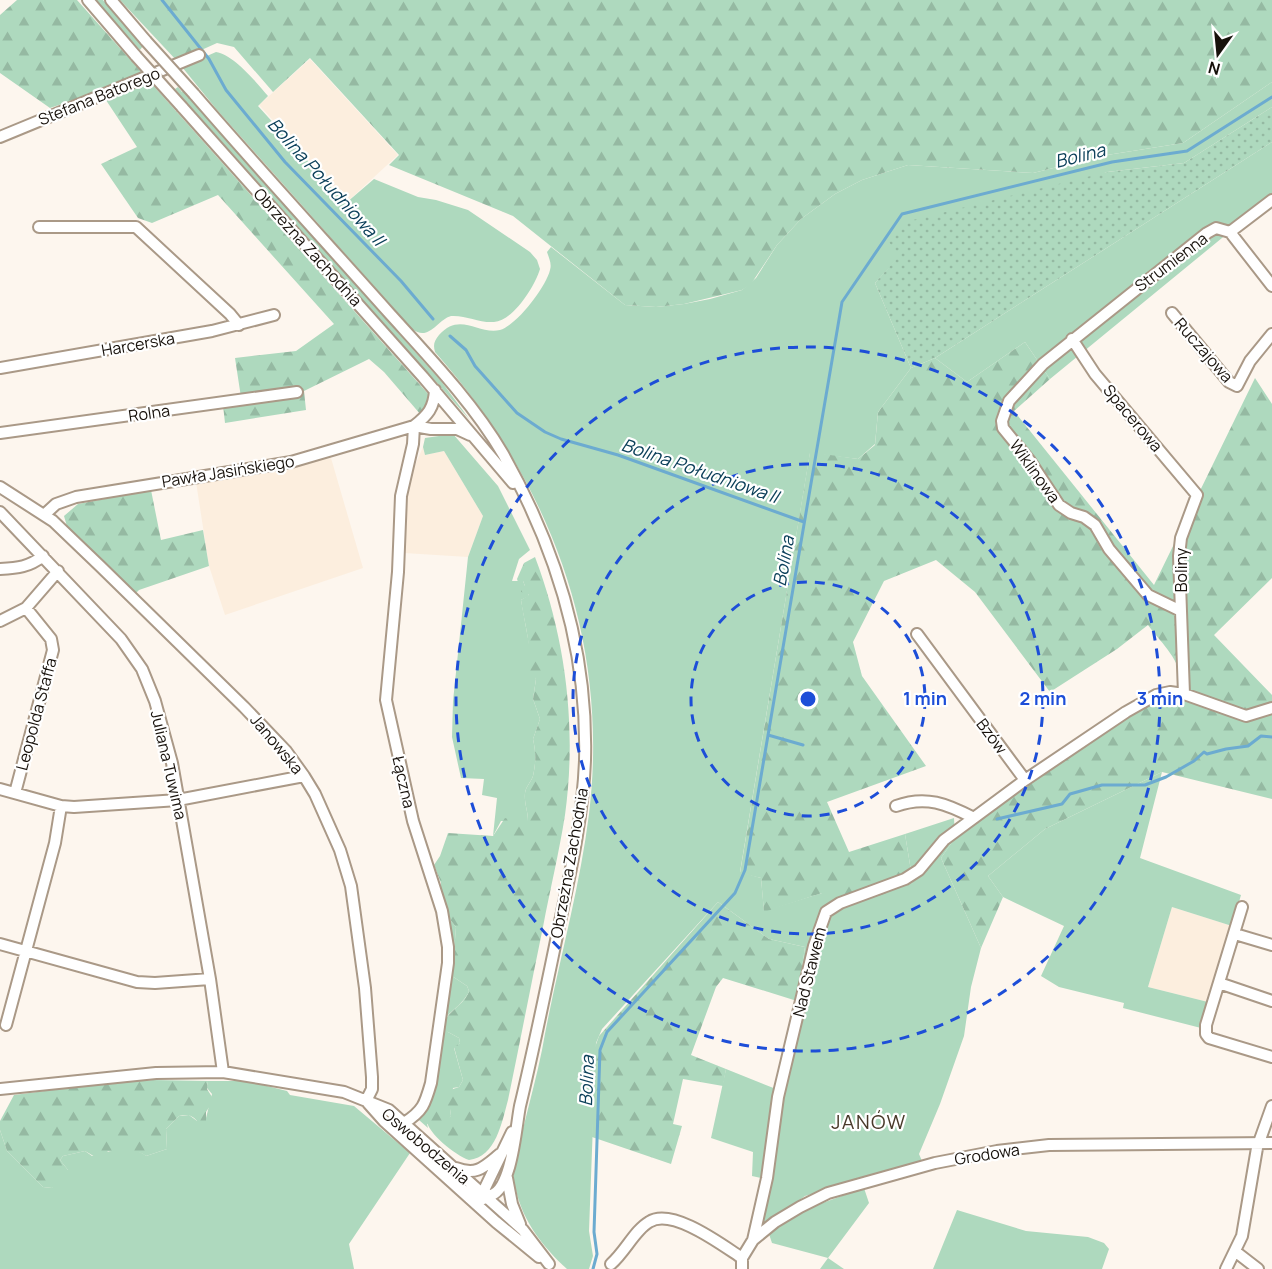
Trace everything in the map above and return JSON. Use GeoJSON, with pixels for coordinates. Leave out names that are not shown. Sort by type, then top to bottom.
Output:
{"type":"FeatureCollection","features":[{"type":"Feature","properties":{"kind":"street","name":"Obrzeżna Zachodnia"},"geometry":{"type":"LineString","coordinates":[[88,0],[435,390],[525,497]]}},
{"type":"Feature","properties":{"kind":"street","name":"Obrzeżna Zachodnia"},"geometry":{"type":"LineString","coordinates":[[111,0],[456,390],[502,452],[550,552],[568,607],[584,699],[583,793],[573,859],[507,1175]]}},
{"type":"Feature","properties":{"kind":"street","name":"Stefana Batorego"},"geometry":{"type":"LineString","coordinates":[[0,137],[199,55]]}},
{"type":"Feature","properties":{"kind":"street","name":"Strumienna"},"geometry":{"type":"LineString","coordinates":[[1072,339],[1207,233],[1216,228],[1230,232],[1272,200]]}},
{"type":"Feature","properties":{"kind":"street"},"geometry":{"type":"LineString","coordinates":[[39,227],[136,227],[239,325]]}},
{"type":"Feature","properties":{"kind":"street"},"geometry":{"type":"LineString","coordinates":[[1230,232],[1272,286]]}},
{"type":"Feature","properties":{"kind":"street","name":"Ruczajowa"},"geometry":{"type":"LineString","coordinates":[[1172,313],[1229,382],[1237,386],[1250,361],[1272,334]]}},
{"type":"Feature","properties":{"kind":"street","name":"Harcerska"},"geometry":{"type":"LineString","coordinates":[[0,368],[239,325],[274,315]]}},
{"type":"Feature","properties":{"kind":"street","name":"Spacerowa"},"geometry":{"type":"LineString","coordinates":[[1072,339],[1095,374],[1197,495]]}},
{"type":"Feature","properties":{"kind":"street","name":"Wiklinowa"},"geometry":{"type":"LineString","coordinates":[[1072,339],[1043,364],[1010,401],[1002,420],[1003,428],[1030,461],[1059,505],[1095,525],[1109,549],[1148,595],[1181,611]]}},
{"type":"Feature","properties":{"kind":"street"},"geometry":{"type":"LineString","coordinates":[[414,426],[428,416],[434,404],[435,390]]}},
{"type":"Feature","properties":{"kind":"street","name":"Rolna"},"geometry":{"type":"LineString","coordinates":[[0,433],[297,392]]}},
{"type":"Feature","properties":{"kind":"street","name":"Pawła Jasińskiego"},"geometry":{"type":"LineString","coordinates":[[44,515],[56,504],[75,496],[291,462],[414,426],[431,429],[457,429],[473,436]]}},
{"type":"Feature","properties":{"kind":"street","name":"Łączna"},"geometry":{"type":"LineString","coordinates":[[404,1123],[419,1114],[431,1083],[448,947],[442,911],[413,821],[386,700],[395,605],[401,496],[413,444],[414,426]]}},
{"type":"Feature","properties":{"kind":"street","name":"Janowska"},"geometry":{"type":"LineString","coordinates":[[0,487],[44,515],[244,706],[286,751],[315,794],[340,850],[351,886],[365,988],[372,1077],[372,1089],[366,1101]]}},
{"type":"Feature","properties":{"kind":"street","name":"Boliny"},"geometry":{"type":"LineString","coordinates":[[1181,611],[1179,556],[1183,532],[1197,495]]}},
{"type":"Feature","properties":{"kind":"street"},"geometry":{"type":"LineString","coordinates":[[1,513],[14,496]]}},
{"type":"Feature","properties":{"kind":"street","name":"Juliana Tuwima"},"geometry":{"type":"LineString","coordinates":[[1,513],[122,639],[142,669],[155,701],[172,762],[210,979],[223,1072]]}},
{"type":"Feature","properties":{"kind":"street"},"geometry":{"type":"LineString","coordinates":[[0,569],[23,568],[43,556]]}},
{"type":"Feature","properties":{"kind":"street"},"geometry":{"type":"LineString","coordinates":[[0,621],[26,608],[58,571]]}},
{"type":"Feature","properties":{"kind":"street","name":"Leopolda Staffa"},"geometry":{"type":"LineString","coordinates":[[15,793],[53,650],[51,639],[26,608]]}},
{"type":"Feature","properties":{"kind":"street"},"geometry":{"type":"LineString","coordinates":[[1181,611],[1184,694]]}},
{"type":"Feature","properties":{"kind":"street","name":"Bzów"},"geometry":{"type":"LineString","coordinates":[[916,634],[1025,780]]}},
{"type":"Feature","properties":{"kind":"street","name":"Nad Stawem"},"geometry":{"type":"LineString","coordinates":[[753,1240],[767,1178],[778,1097],[814,946],[826,912],[840,903],[905,879],[919,870],[944,840],[1025,780],[1126,712],[1156,695],[1170,692],[1184,694],[1246,716],[1272,708]]}},
{"type":"Feature","properties":{"kind":"street"},"geometry":{"type":"LineString","coordinates":[[0,789],[61,806],[74,807],[178,800],[304,776]]}},
{"type":"Feature","properties":{"kind":"street"},"geometry":{"type":"LineString","coordinates":[[896,806],[912,800],[933,801],[953,807],[974,818]]}},
{"type":"Feature","properties":{"kind":"street"},"geometry":{"type":"LineString","coordinates":[[6,1025],[55,843],[61,806]]}},
{"type":"Feature","properties":{"kind":"street"},"geometry":{"type":"LineString","coordinates":[[1242,907],[1206,1025],[1206,1034],[1209,1038],[1272,1057]]}},
{"type":"Feature","properties":{"kind":"street"},"geometry":{"type":"LineString","coordinates":[[1234,934],[1272,945]]}},
{"type":"Feature","properties":{"kind":"street"},"geometry":{"type":"LineString","coordinates":[[0,944],[137,982],[210,979]]}},
{"type":"Feature","properties":{"kind":"street"},"geometry":{"type":"LineString","coordinates":[[1219,983],[1272,1000]]}},
{"type":"Feature","properties":{"kind":"street","name":"Oswobodzenia"},"geometry":{"type":"LineString","coordinates":[[0,1089],[156,1073],[223,1072],[344,1092],[389,1110],[524,1230],[552,1267]]}},
{"type":"Feature","properties":{"kind":"street","name":"Oswobodzenia"},"geometry":{"type":"LineString","coordinates":[[366,1101],[384,1121],[488,1214],[552,1267]]}},
{"type":"Feature","properties":{"kind":"street"},"geometry":{"type":"LineString","coordinates":[[1226,1269],[1242,1236],[1258,1142],[1272,1106]]}},
{"type":"Feature","properties":{"kind":"street","name":"Obrzeżna Zachodnia"},"geometry":{"type":"LineString","coordinates":[[484,1195],[484,1188],[516,1126]]}},
{"type":"Feature","properties":{"kind":"street","name":"Grodowa"},"geometry":{"type":"LineString","coordinates":[[742,1264],[753,1240],[783,1217],[828,1193],[945,1161],[997,1151],[1049,1145],[1272,1143]]}},
{"type":"Feature","properties":{"kind":"street","name":"Obrzeżna Zachodnia"},"geometry":{"type":"LineString","coordinates":[[453,1167],[466,1172],[476,1171],[485,1167],[501,1152]]}},
{"type":"Feature","properties":{"kind":"street","name":"Oswobodzenia"},"geometry":{"type":"LineString","coordinates":[[460,1189],[476,1195],[491,1195],[500,1189],[507,1175]]}},
{"type":"Feature","properties":{"kind":"street","name":"Oswobodzenia"},"geometry":{"type":"LineString","coordinates":[[507,1175],[512,1204],[524,1230]]}},
{"type":"Feature","properties":{"kind":"street"},"geometry":{"type":"LineString","coordinates":[[484,1195],[488,1214]]}},
{"type":"Feature","properties":{"kind":"street"},"geometry":{"type":"LineString","coordinates":[[611,1264],[640,1229],[650,1221],[659,1218],[685,1224],[742,1264]]}},
{"type":"Feature","properties":{"kind":"street"},"geometry":{"type":"LineString","coordinates":[[1236,1252],[1258,1269]]}},
{"type":"Feature","properties":{"kind":"shaded area"},"geometry":{"type":"Polygon","coordinates":[[[310,59],[398,155],[347,202],[259,105],[310,59]]]}},
{"type":"Feature","properties":{"kind":"shaded area"},"geometry":{"type":"Polygon","coordinates":[[[423,447],[425,455],[444,451],[483,516],[468,557],[404,553],[409,479],[423,447]]]}},
{"type":"Feature","properties":{"kind":"shaded area"},"geometry":{"type":"Polygon","coordinates":[[[331,458],[363,568],[225,615],[209,566],[196,482],[331,458]]]}},
{"type":"Feature","properties":{"kind":"shaded area"},"geometry":{"type":"Polygon","coordinates":[[[1172,907],[1232,926],[1208,1002],[1148,987],[1172,907]]]}},
{"type":"Feature","properties":{"kind":"green space"},"geometry":{"type":"Polygon","coordinates":[[[17,0],[77,0],[430,396],[421,415],[384,372],[369,359],[304,391],[306,410],[225,423],[223,405],[242,404],[235,358],[296,351],[334,324],[218,195],[152,223],[138,218],[101,164],[137,147],[100,91],[50,108],[0,73],[0,15],[17,0]]]}},
{"type":"Feature","properties":{"kind":"green space"},"geometry":{"type":"Polygon","coordinates":[[[95,0],[103,0],[143,46],[140,50],[95,0]]]}},
{"type":"Feature","properties":{"kind":"green space"},"geometry":{"type":"Polygon","coordinates":[[[120,0],[1272,0],[1272,82],[1183,143],[1107,155],[1033,173],[908,165],[862,180],[835,194],[801,219],[777,245],[751,284],[742,290],[684,304],[656,307],[625,305],[513,216],[389,165],[399,155],[310,58],[273,92],[234,47],[217,43],[177,61],[120,0]]]}},
{"type":"Feature","properties":{"kind":"green space"},"geometry":{"type":"Polygon","coordinates":[[[216,52],[237,63],[263,90],[268,96],[258,106],[346,203],[374,179],[418,197],[468,210],[530,252],[537,260],[540,269],[522,302],[508,316],[494,322],[451,316],[428,332],[423,333],[412,329],[217,110],[182,67],[216,52]]]}},
{"type":"Feature","properties":{"kind":"green space"},"geometry":{"type":"Polygon","coordinates":[[[1272,82],[1272,107],[1184,163],[1107,172],[900,256],[875,283],[911,368],[878,412],[875,444],[858,459],[810,453],[740,872],[761,878],[764,911],[822,893],[913,883],[905,834],[954,818],[955,838],[941,858],[981,948],[971,987],[964,1036],[940,1104],[919,1154],[922,1161],[805,1196],[758,1231],[749,1228],[761,1178],[752,1176],[753,1152],[711,1138],[726,1069],[776,1089],[797,1001],[805,947],[769,939],[718,902],[602,1029],[596,1043],[589,1231],[593,1256],[589,1269],[567,1269],[550,1252],[529,1224],[516,1190],[512,1191],[511,1175],[540,1059],[585,844],[593,750],[590,687],[580,626],[563,566],[540,509],[511,455],[475,402],[435,352],[436,339],[447,328],[454,325],[469,325],[492,331],[507,327],[530,304],[543,286],[551,266],[547,252],[551,247],[625,305],[656,307],[710,299],[742,290],[756,278],[777,245],[801,219],[835,194],[862,180],[908,165],[1033,173],[1107,155],[1183,143],[1272,82]]]}},
{"type":"Feature","properties":{"kind":"green space"},"geometry":{"type":"Polygon","coordinates":[[[178,87],[441,381],[470,420],[175,89],[178,87]]]}},
{"type":"Feature","properties":{"kind":"green space"},"geometry":{"type":"Polygon","coordinates":[[[1272,107],[1272,142],[935,358],[911,368],[875,283],[899,256],[889,242],[909,221],[1107,172],[1184,163],[1272,107]]]}},
{"type":"Feature","properties":{"kind":"green space"},"geometry":{"type":"Polygon","coordinates":[[[1272,142],[1272,197],[1050,379],[1025,342],[967,382],[935,358],[1272,142]]]}},
{"type":"Feature","properties":{"kind":"green space"},"geometry":{"type":"Polygon","coordinates":[[[1025,342],[1050,379],[1014,411],[1154,585],[1255,378],[1272,404],[1272,578],[1214,635],[1272,695],[1272,799],[1162,772],[1045,829],[988,876],[1003,897],[981,948],[941,858],[973,812],[1141,698],[1178,687],[1179,670],[1171,654],[1148,625],[1117,649],[1050,692],[975,592],[936,560],[884,581],[853,642],[862,676],[926,766],[827,802],[849,852],[905,834],[913,883],[844,909],[822,893],[764,912],[761,878],[740,873],[810,452],[858,459],[875,445],[878,412],[911,368],[935,358],[967,382],[1025,342]]]}},
{"type":"Feature","properties":{"kind":"green space"},"geometry":{"type":"Polygon","coordinates":[[[453,434],[498,486],[530,550],[519,559],[512,581],[523,581],[529,596],[521,600],[531,655],[529,661],[536,679],[533,699],[540,719],[533,739],[535,766],[533,776],[525,793],[528,821],[501,821],[493,836],[497,798],[482,795],[484,779],[461,778],[452,737],[453,701],[468,557],[483,516],[444,451],[425,455],[423,447],[425,438],[453,434]]]}},
{"type":"Feature","properties":{"kind":"green space"},"geometry":{"type":"Polygon","coordinates":[[[151,490],[161,540],[203,530],[209,566],[139,590],[135,594],[68,530],[64,516],[78,504],[151,490]]]}},
{"type":"Feature","properties":{"kind":"green space"},"geometry":{"type":"Polygon","coordinates":[[[535,557],[554,620],[566,684],[570,750],[565,815],[503,1118],[492,1145],[486,1152],[469,1160],[443,1143],[432,1131],[426,1119],[433,1110],[438,1110],[449,1118],[451,1116],[444,1097],[447,1091],[459,1087],[463,1080],[454,1047],[460,1043],[459,1038],[448,1032],[442,1025],[469,991],[467,986],[452,976],[456,927],[448,917],[440,891],[441,883],[434,865],[440,856],[448,833],[493,836],[505,818],[528,821],[525,793],[533,776],[535,749],[533,739],[540,719],[533,699],[536,679],[528,668],[528,642],[521,600],[529,595],[521,592],[525,586],[523,581],[518,582],[517,579],[524,563],[535,557]]]}},
{"type":"Feature","properties":{"kind":"green space"},"geometry":{"type":"Polygon","coordinates":[[[1162,772],[1140,858],[1241,895],[1232,926],[1172,907],[1148,987],[1208,1002],[1201,1028],[1123,1008],[1124,1003],[1059,987],[1041,976],[1064,926],[1003,897],[988,876],[1045,829],[1162,772]]]}},
{"type":"Feature","properties":{"kind":"green space"},"geometry":{"type":"Polygon","coordinates":[[[718,902],[769,939],[805,947],[797,1001],[723,978],[716,987],[691,1055],[726,1069],[723,1086],[683,1079],[673,1124],[682,1126],[671,1164],[592,1137],[594,1050],[599,1036],[718,902]]]}},
{"type":"Feature","properties":{"kind":"green space"},"geometry":{"type":"Polygon","coordinates":[[[448,917],[456,927],[452,976],[467,986],[469,991],[445,1018],[448,1032],[459,1038],[460,1043],[454,1048],[463,1080],[459,1087],[453,1088],[449,1119],[427,1124],[428,1128],[419,1120],[427,1111],[433,1092],[448,917]]]}},
{"type":"Feature","properties":{"kind":"green space"},"geometry":{"type":"Polygon","coordinates":[[[153,1080],[208,1081],[207,1089],[214,1100],[206,1112],[206,1126],[203,1130],[197,1127],[197,1121],[193,1117],[182,1115],[166,1129],[167,1149],[146,1156],[138,1152],[123,1154],[108,1151],[103,1158],[97,1158],[85,1151],[63,1156],[60,1160],[68,1170],[69,1178],[52,1188],[43,1187],[7,1151],[0,1130],[0,1121],[14,1095],[153,1080]]]}},
{"type":"Feature","properties":{"kind":"green space"},"geometry":{"type":"Polygon","coordinates":[[[208,1081],[247,1081],[287,1091],[290,1095],[354,1106],[410,1153],[349,1244],[354,1269],[0,1269],[0,1130],[7,1151],[43,1187],[52,1188],[68,1170],[60,1160],[63,1156],[85,1151],[92,1156],[127,1150],[146,1156],[167,1149],[166,1129],[179,1116],[189,1115],[197,1121],[206,1118],[212,1094],[207,1088],[208,1081]]]}},
{"type":"Feature","properties":{"kind":"green space"},"geometry":{"type":"Polygon","coordinates":[[[864,1188],[869,1203],[828,1258],[772,1243],[769,1234],[803,1210],[864,1188]]]}},
{"type":"Feature","properties":{"kind":"green space"},"geometry":{"type":"Polygon","coordinates":[[[957,1210],[1026,1231],[1088,1237],[1104,1243],[1109,1249],[1102,1269],[933,1269],[957,1210]]]}},
{"type":"Feature","properties":{"kind":"green space"},"geometry":{"type":"Polygon","coordinates":[[[828,1258],[844,1269],[820,1269],[828,1258]]]}},
{"type":"Feature","properties":{"kind":"waterway","name":"Bolina Południowa II"},"geometry":{"type":"LineString","coordinates":[[162,0],[209,59],[226,90],[285,162],[401,281],[433,319]]}},
{"type":"Feature","properties":{"kind":"waterway","name":"Bolina"},"geometry":{"type":"LineString","coordinates":[[593,1269],[597,1254],[594,1232],[600,1050],[607,1032],[735,893],[745,870],[842,302],[902,214],[1112,162],[1187,151],[1272,97]]}},
{"type":"Feature","properties":{"kind":"waterway","name":"Bolina Południowa II"},"geometry":{"type":"LineString","coordinates":[[450,336],[466,350],[475,366],[517,413],[545,432],[561,439],[618,455],[804,522]]}},
{"type":"Feature","properties":{"kind":"waterway"},"geometry":{"type":"LineString","coordinates":[[768,735],[803,745]]}},
{"type":"Feature","properties":{"kind":"waterway"},"geometry":{"type":"LineString","coordinates":[[997,819],[1062,804],[1070,794],[1102,785],[1145,785],[1166,777],[1194,761],[1204,752],[1207,754],[1248,746],[1261,736],[1272,737]]}},
{"type":"Feature","properties":{"kind":"district","name":"JANÓW"},"geometry":{"type":"Point","coordinates":[869,1122]}}]}
